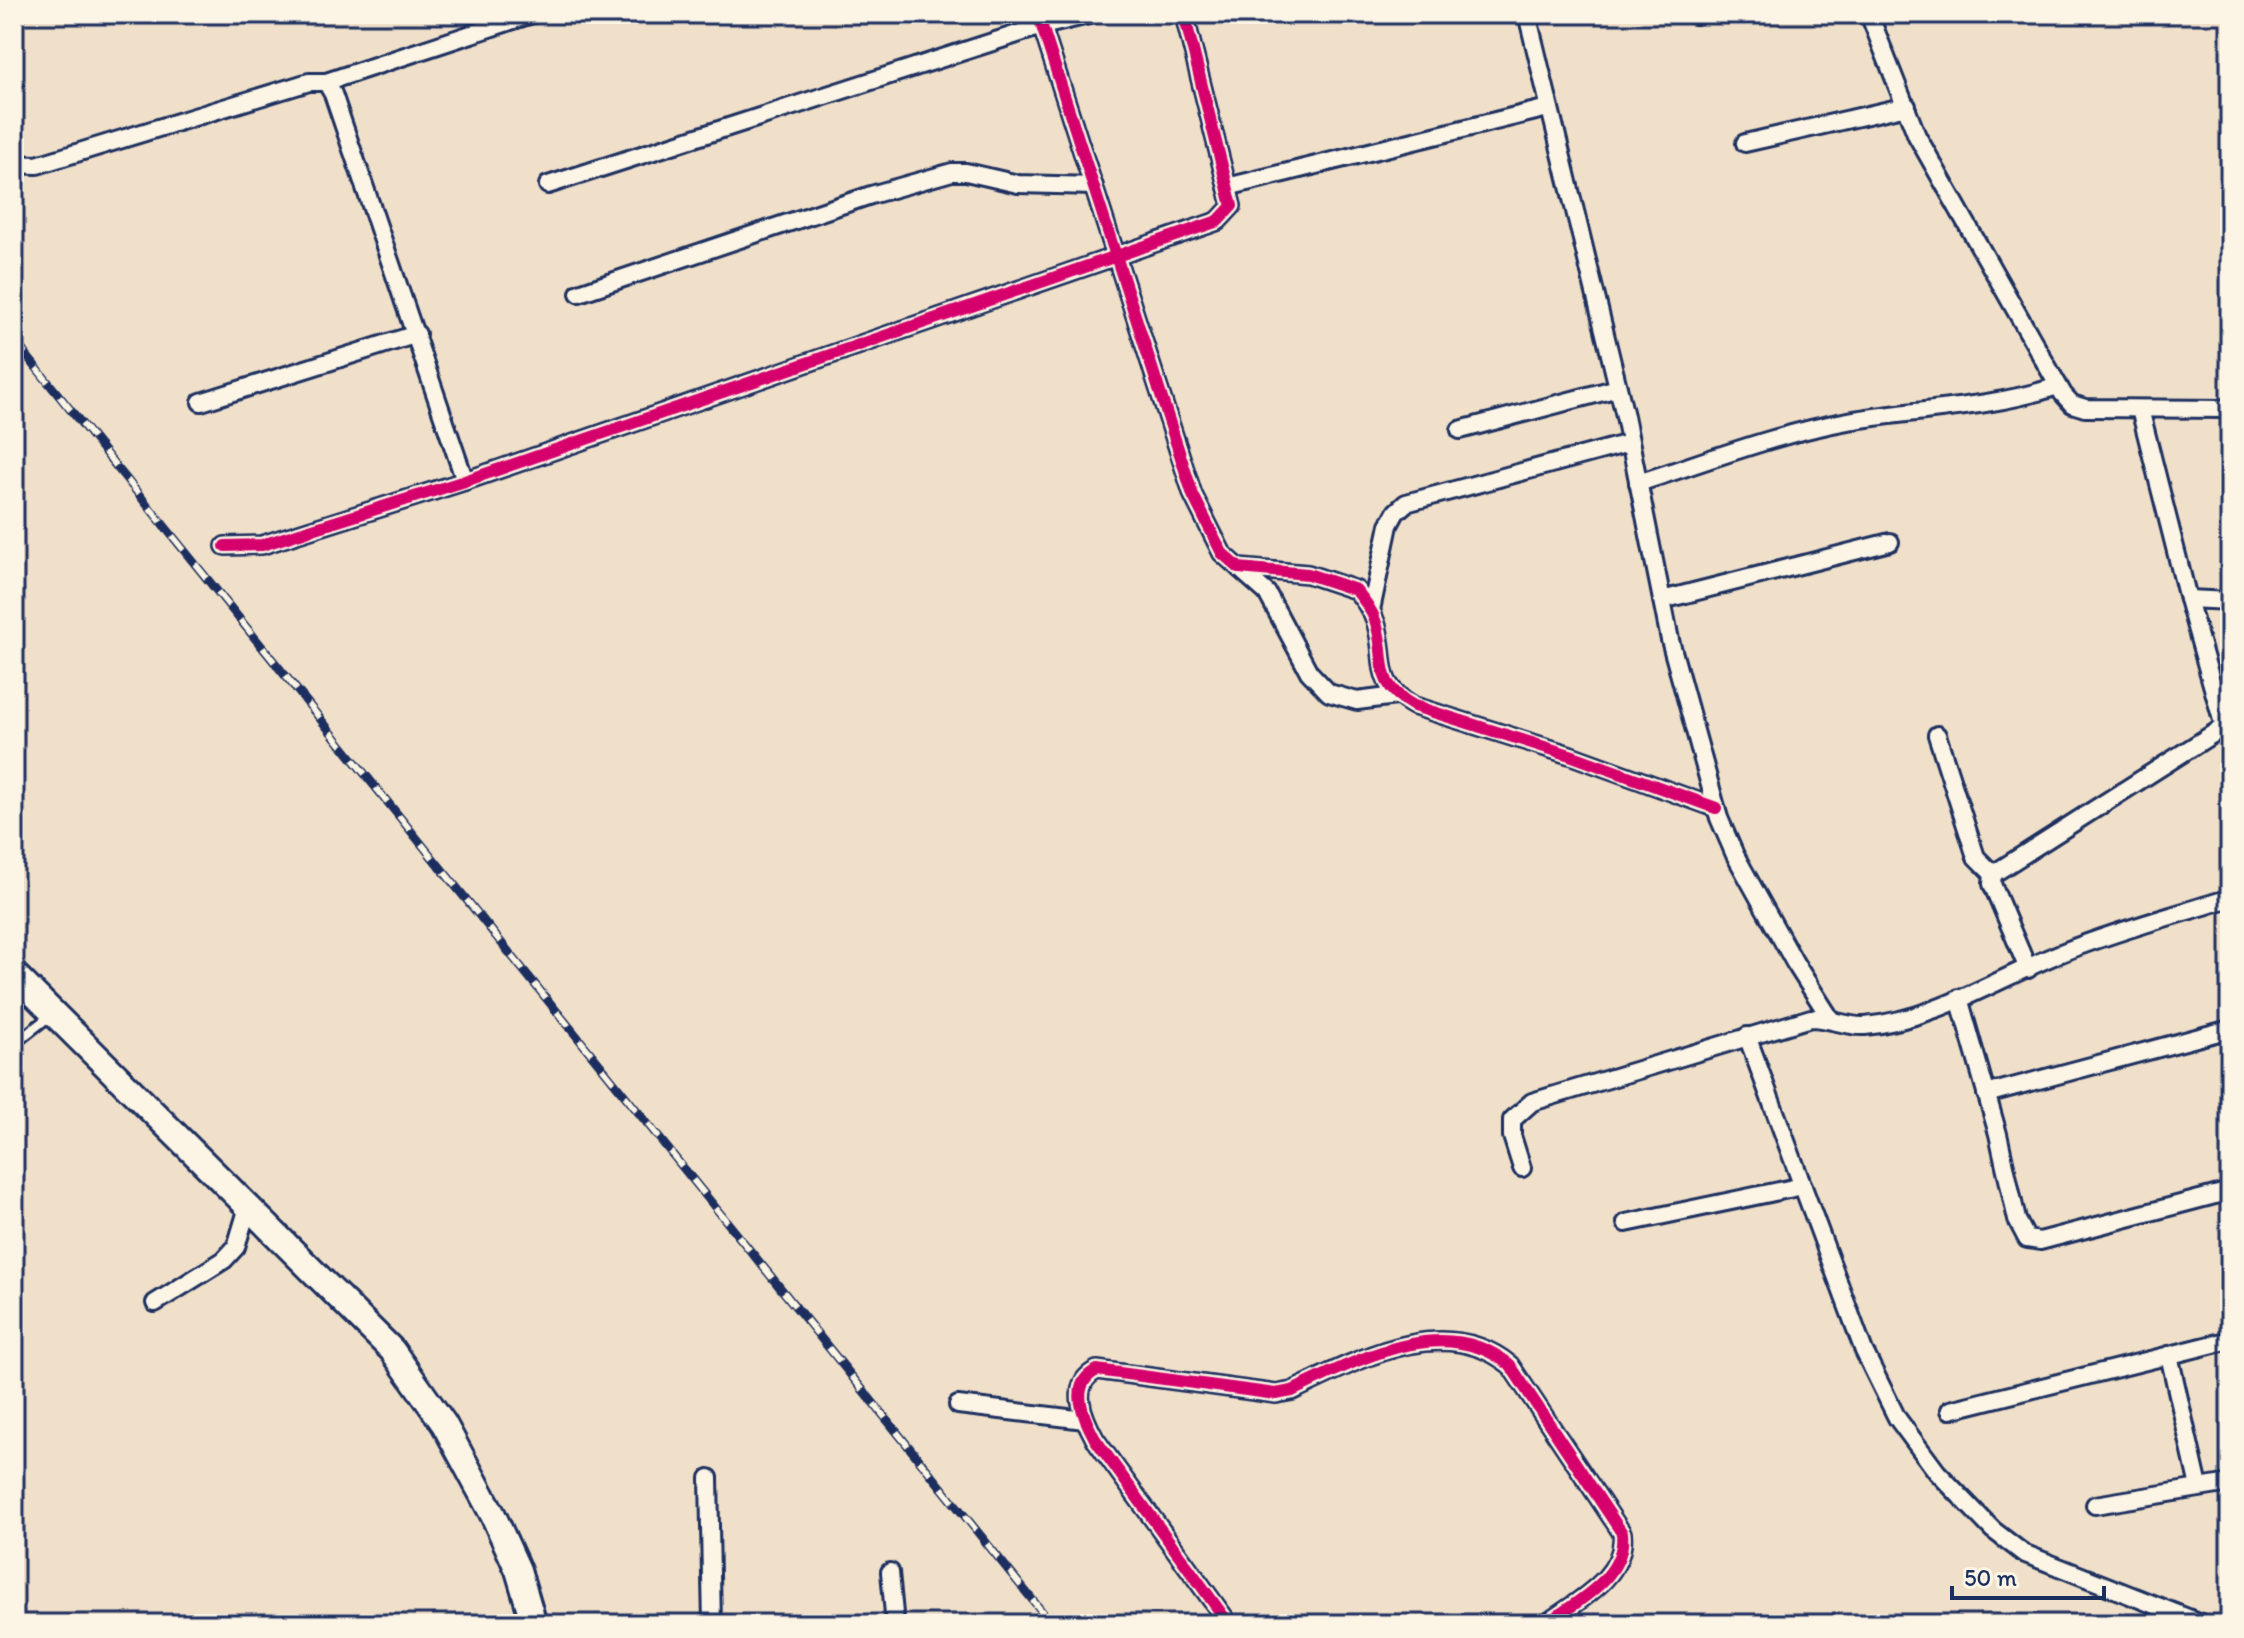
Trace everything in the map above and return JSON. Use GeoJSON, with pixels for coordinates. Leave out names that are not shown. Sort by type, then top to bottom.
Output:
{"type":"FeatureCollection","features":[{"type":"Feature","properties":{"kind":"main road"},"geometry":{"type":"LineString","coordinates":[[14,974],[392,1350],[444,1424],[493,1515],[518,1570],[534,1624]]}},
{"type":"Feature","properties":{"kind":"street"},"geometry":{"type":"LineString","coordinates":[[14,164],[37,165],[309,82],[326,82],[529,14]]}},
{"type":"Feature","properties":{"kind":"street"},"geometry":{"type":"LineString","coordinates":[[548,185],[1040,20],[1093,14]]}},
{"type":"Feature","properties":{"kind":"street"},"geometry":{"type":"LineString","coordinates":[[225,546],[262,545],[465,481],[1218,221],[1232,206],[1184,14]]}},
{"type":"Feature","properties":{"kind":"street"},"geometry":{"type":"LineString","coordinates":[[1527,14],[1618,388],[1662,600],[1716,808],[1735,855],[1830,1018]]}},
{"type":"Feature","properties":{"kind":"street"},"geometry":{"type":"LineString","coordinates":[[1869,14],[1937,174],[2058,386],[2072,404],[2085,408],[2230,409]]}},
{"type":"Feature","properties":{"kind":"street"},"geometry":{"type":"LineString","coordinates":[[1040,20],[1193,495],[1222,553],[1267,593],[1309,672],[1329,693],[1357,701],[1396,696]]}},
{"type":"Feature","properties":{"kind":"street"},"geometry":{"type":"LineString","coordinates":[[326,82],[333,94],[417,334],[465,481]]}},
{"type":"Feature","properties":{"kind":"street"},"geometry":{"type":"LineString","coordinates":[[1745,143],[1907,106]]}},
{"type":"Feature","properties":{"kind":"street"},"geometry":{"type":"LineString","coordinates":[[1227,187],[1548,108]]}},
{"type":"Feature","properties":{"kind":"street"},"geometry":{"type":"LineString","coordinates":[[579,293],[871,195],[952,172],[966,172],[1018,184],[1094,186]]}},
{"type":"Feature","properties":{"kind":"street"},"geometry":{"type":"LineString","coordinates":[[201,402],[417,334]]}},
{"type":"Feature","properties":{"kind":"street"},"geometry":{"type":"LineString","coordinates":[[1638,483],[1759,443],[1843,422],[1987,404],[2025,397],[2058,386]]}},
{"type":"Feature","properties":{"kind":"street"},"geometry":{"type":"LineString","coordinates":[[1460,430],[1618,388]]}},
{"type":"Feature","properties":{"kind":"street"},"geometry":{"type":"LineString","coordinates":[[1993,874],[2227,725],[2188,599],[2140,409]]}},
{"type":"Feature","properties":{"kind":"street"},"geometry":{"type":"LineString","coordinates":[[1371,610],[1389,525],[1396,512],[1406,503],[1629,443]]}},
{"type":"Feature","properties":{"kind":"street"},"geometry":{"type":"LineString","coordinates":[[1662,600],[1890,542]]}},
{"type":"Feature","properties":{"kind":"street"},"geometry":{"type":"LineString","coordinates":[[1239,568],[1285,570],[1356,590],[1371,610],[1377,626],[1381,666],[1386,681],[1396,696],[1414,706],[1570,755],[1716,808]]}},
{"type":"Feature","properties":{"kind":"street"},"geometry":{"type":"LineString","coordinates":[[2188,599],[2230,601]]}},
{"type":"Feature","properties":{"kind":"street"},"geometry":{"type":"LineString","coordinates":[[1937,735],[1976,857],[1993,874]]}},
{"type":"Feature","properties":{"kind":"street"},"geometry":{"type":"LineString","coordinates":[[1993,874],[1992,884],[2028,969]]}},
{"type":"Feature","properties":{"kind":"street"},"geometry":{"type":"LineString","coordinates":[[1522,1168],[1512,1136],[1512,1120],[1532,1102],[1811,1018],[1830,1018],[1852,1026],[1868,1025],[1959,998],[2067,950],[2230,898]]}},
{"type":"Feature","properties":{"kind":"street"},"geometry":{"type":"LineString","coordinates":[[1959,998],[2017,1220],[2027,1239],[2040,1241],[2230,1191]]}},
{"type":"Feature","properties":{"kind":"street"},"geometry":{"type":"LineString","coordinates":[[1986,1094],[2230,1029]]}},
{"type":"Feature","properties":{"kind":"street"},"geometry":{"type":"LineString","coordinates":[[1747,1036],[1864,1351],[1897,1418],[1937,1472],[1993,1530],[2023,1553],[2203,1624]]}},
{"type":"Feature","properties":{"kind":"street"},"geometry":{"type":"LineString","coordinates":[[1626,1223],[1803,1186]]}},
{"type":"Feature","properties":{"kind":"street"},"geometry":{"type":"LineString","coordinates":[[155,1303],[230,1253],[242,1234],[248,1207]]}},
{"type":"Feature","properties":{"kind":"street"},"geometry":{"type":"LineString","coordinates":[[1950,1410],[2230,1340]]}},
{"type":"Feature","properties":{"kind":"street"},"geometry":{"type":"LineString","coordinates":[[1229,1624],[1095,1439],[1085,1420],[1081,1382],[1097,1370],[1276,1394],[1292,1391],[1356,1359],[1386,1349],[1437,1342],[1494,1352],[1510,1365],[1622,1533],[1624,1549],[1612,1572],[1546,1624]]}},
{"type":"Feature","properties":{"kind":"street"},"geometry":{"type":"LineString","coordinates":[[2169,1355],[2199,1487]]}},
{"type":"Feature","properties":{"kind":"street"},"geometry":{"type":"LineString","coordinates":[[958,1405],[1085,1420]]}},
{"type":"Feature","properties":{"kind":"street"},"geometry":{"type":"LineString","coordinates":[[709,1478],[712,1624]]}},
{"type":"Feature","properties":{"kind":"street"},"geometry":{"type":"LineString","coordinates":[[2095,1505],[2230,1483]]}},
{"type":"Feature","properties":{"kind":"street"},"geometry":{"type":"LineString","coordinates":[[890,1572],[895,1624]]}},
{"type":"Feature","properties":{"kind":"lane"},"geometry":{"type":"LineString","coordinates":[[14,1044],[53,1014]]}},
{"type":"Feature","properties":{"kind":"railway"},"geometry":{"type":"LineString","coordinates":[[14,340],[1052,1624]]}},
{"type":"Feature","properties":{"kind":"cycle path"},"geometry":{"type":"LineString","coordinates":[[1038,14],[1193,495],[1222,553],[1239,568],[1308,574],[1356,590],[1376,623],[1386,679],[1401,697],[1414,706],[1570,755],[1716,808]]}},
{"type":"Feature","properties":{"kind":"cycle path"},"geometry":{"type":"LineString","coordinates":[[225,546],[262,545],[465,481],[1218,221],[1232,206],[1184,14]]}},
{"type":"Feature","properties":{"kind":"cycle path"},"geometry":{"type":"LineString","coordinates":[[1229,1624],[1090,1430],[1080,1392],[1088,1376],[1097,1370],[1276,1394],[1292,1391],[1372,1355],[1400,1346],[1457,1342],[1484,1349],[1510,1365],[1622,1533],[1617,1563],[1608,1575],[1585,1597],[1546,1624]]}}]}
